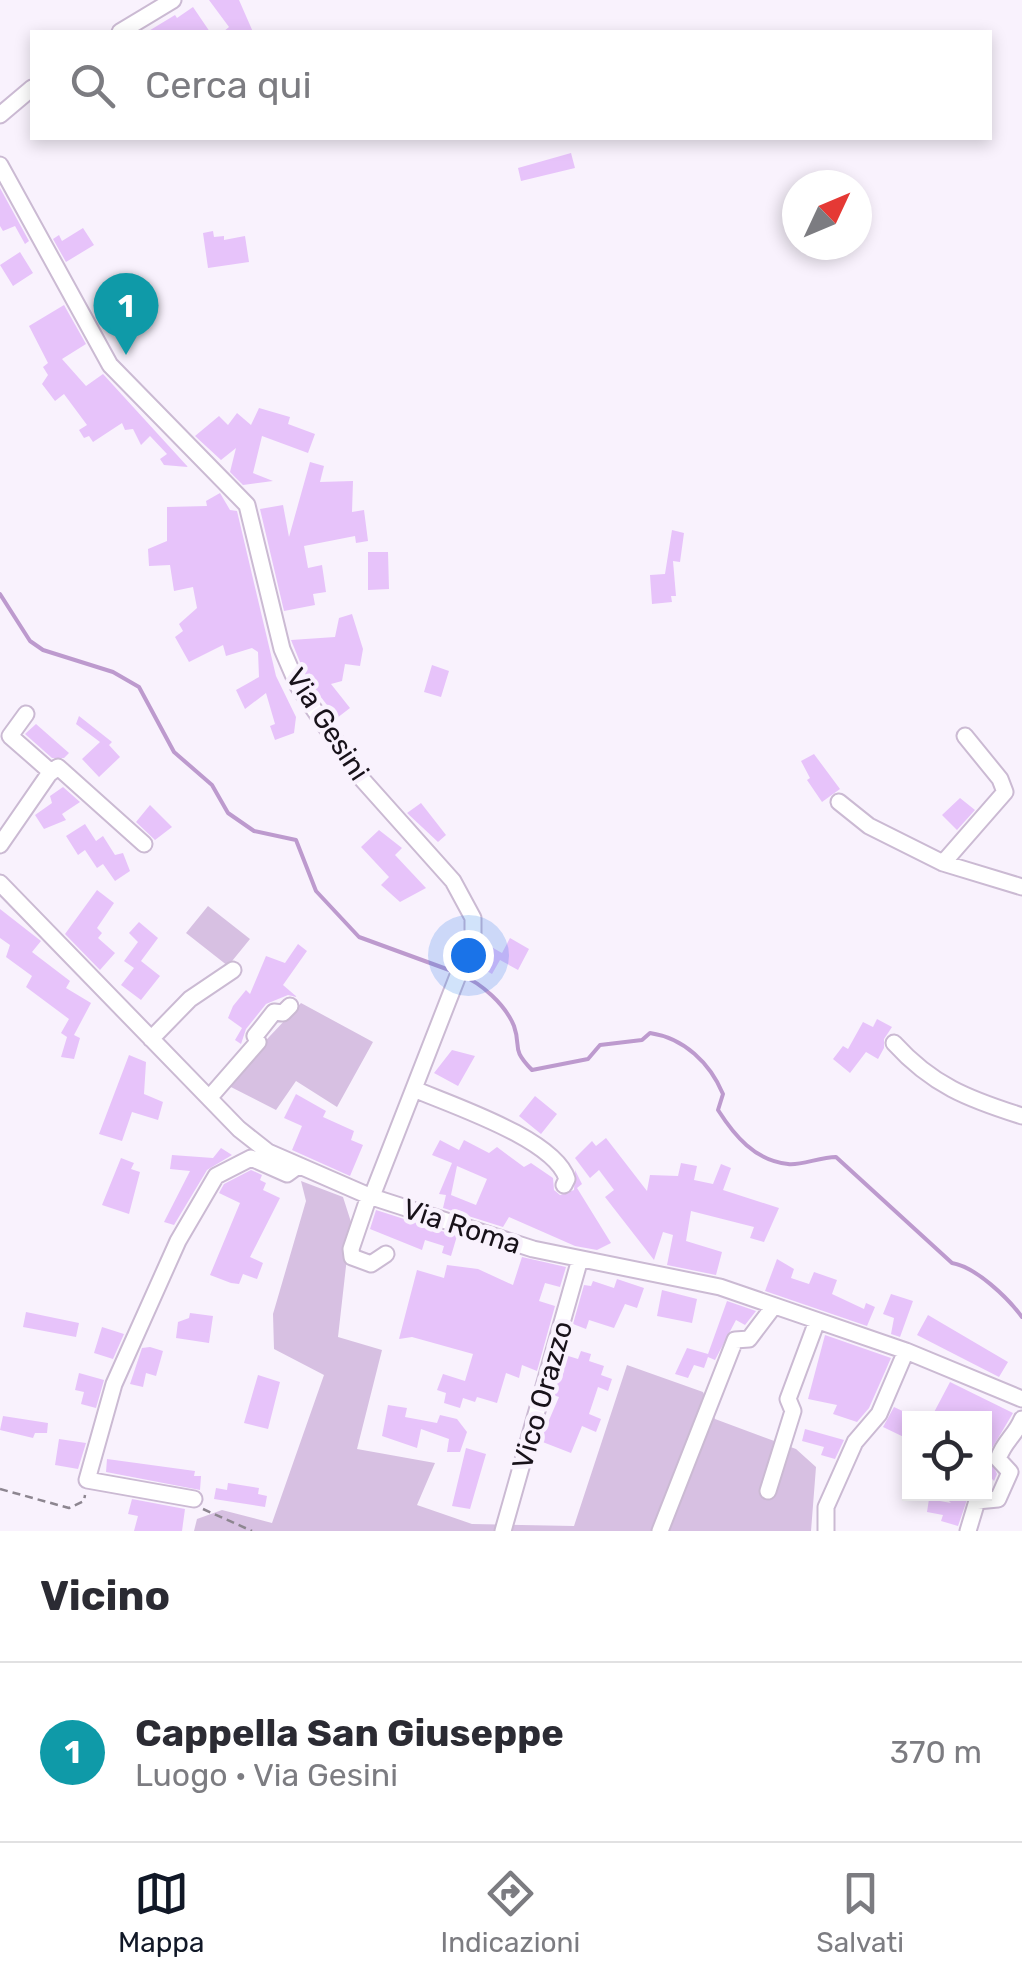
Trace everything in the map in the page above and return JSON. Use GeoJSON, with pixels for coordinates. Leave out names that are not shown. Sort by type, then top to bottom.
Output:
{"type":"FeatureCollection","features":[{"type":"Feature","properties":{"kind":"street"},"geometry":{"type":"LineString","coordinates":[[123,30],[173,0]]}},
{"type":"Feature","properties":{"kind":"street"},"geometry":{"type":"LineString","coordinates":[[0,115],[30,90]]}},
{"type":"Feature","properties":{"kind":"street","name":"Via Gesini"},"geometry":{"type":"LineString","coordinates":[[0,165],[110,365],[247,505],[282,649],[298,686],[362,778],[453,881],[474,918],[472,937],[442,1020],[350,1248],[352,1258],[371,1264],[386,1254]]}},
{"type":"Feature","properties":{"kind":"street"},"geometry":{"type":"LineString","coordinates":[[26,714],[10,736],[51,772]]}},
{"type":"Feature","properties":{"kind":"street"},"geometry":{"type":"LineString","coordinates":[[943,863],[1004,796],[1000,779],[965,736]]}},
{"type":"Feature","properties":{"kind":"street"},"geometry":{"type":"LineString","coordinates":[[0,846],[58,767],[144,844]]}},
{"type":"Feature","properties":{"kind":"street"},"geometry":{"type":"LineString","coordinates":[[840,802],[868,826],[943,863],[1022,887]]}},
{"type":"Feature","properties":{"kind":"street","name":"Via Roma"},"geometry":{"type":"LineString","coordinates":[[0,883],[254,1143],[298,1166],[370,1196],[502,1241],[720,1287],[906,1351],[1020,1402]]}},
{"type":"Feature","properties":{"kind":"street"},"geometry":{"type":"LineString","coordinates":[[151,1038],[190,999],[232,970]]}},
{"type":"Feature","properties":{"kind":"street"},"geometry":{"type":"LineString","coordinates":[[210,1097],[258,1042],[255,1036],[274,1012],[283,1013],[290,1006]]}},
{"type":"Feature","properties":{"kind":"street"},"geometry":{"type":"LineString","coordinates":[[894,1043],[917,1071],[991,1107],[1022,1116]]}},
{"type":"Feature","properties":{"kind":"street"},"geometry":{"type":"LineString","coordinates":[[414,1089],[519,1134],[561,1168],[567,1179],[564,1185]]}},
{"type":"Feature","properties":{"kind":"street"},"geometry":{"type":"LineString","coordinates":[[194,1499],[86,1480],[114,1384],[178,1241],[216,1176],[250,1158],[287,1174],[298,1166]]}},
{"type":"Feature","properties":{"kind":"street","name":"Vico Orazzo"},"geometry":{"type":"LineString","coordinates":[[503,1531],[580,1259]]}},
{"type":"Feature","properties":{"kind":"street"},"geometry":{"type":"LineString","coordinates":[[660,1531],[735,1340],[749,1339],[774,1306]]}},
{"type":"Feature","properties":{"kind":"street"},"geometry":{"type":"LineString","coordinates":[[768,1491],[793,1411],[788,1399],[818,1320]]}},
{"type":"Feature","properties":{"kind":"street"},"geometry":{"type":"LineString","coordinates":[[826,1531],[826,1507],[833,1491],[855,1442],[879,1414],[906,1351]]}},
{"type":"Feature","properties":{"kind":"street"},"geometry":{"type":"LineString","coordinates":[[968,1531],[977,1501],[998,1500],[1003,1490],[1010,1472],[998,1460],[1004,1443],[1016,1434],[1022,1419]]}},
{"type":"Feature","properties":{"kind":"path"},"geometry":{"type":"LineString","coordinates":[[0,1489],[69,1508],[84,1501],[86,1480]]}},
{"type":"Feature","properties":{"kind":"path"},"geometry":{"type":"LineString","coordinates":[[194,1499],[202,1509],[252,1531]]}},
{"type":"Feature","properties":{"kind":"shaded area"},"geometry":{"type":"Polygon","coordinates":[[[208,906],[250,939],[228,966],[186,933],[208,906]]]}},
{"type":"Feature","properties":{"kind":"shaded area"},"geometry":{"type":"Polygon","coordinates":[[[301,1003],[373,1042],[337,1107],[296,1081],[276,1110],[225,1084],[301,1003]]]}},
{"type":"Feature","properties":{"kind":"shaded area"},"geometry":{"type":"Polygon","coordinates":[[[301,1181],[343,1197],[351,1222],[338,1337],[382,1350],[357,1449],[435,1463],[417,1505],[472,1524],[574,1526],[627,1365],[703,1392],[715,1419],[796,1449],[816,1467],[811,1531],[194,1531],[197,1519],[222,1510],[272,1523],[324,1375],[274,1349],[273,1314],[306,1201],[301,1181]]]}},
{"type":"Feature","properties":{"kind":"building"},"geometry":{"type":"Polygon","coordinates":[[[209,0],[239,0],[252,30],[225,30],[229,27],[209,0]]]}},
{"type":"Feature","properties":{"kind":"building"},"geometry":{"type":"Polygon","coordinates":[[[193,7],[209,30],[150,30],[175,15],[177,18],[193,7]]]}},
{"type":"Feature","properties":{"kind":"building"},"geometry":{"type":"Polygon","coordinates":[[[571,153],[575,168],[521,181],[518,168],[571,153]]]}},
{"type":"Feature","properties":{"kind":"building"},"geometry":{"type":"Polygon","coordinates":[[[0,188],[29,241],[25,244],[15,226],[3,231],[0,226],[0,188]]]}},
{"type":"Feature","properties":{"kind":"building"},"geometry":{"type":"Polygon","coordinates":[[[83,228],[94,245],[66,262],[53,239],[59,235],[62,241],[83,228]]]}},
{"type":"Feature","properties":{"kind":"building"},"geometry":{"type":"Polygon","coordinates":[[[213,231],[214,237],[224,236],[224,240],[245,236],[249,262],[208,268],[203,233],[213,231]]]}},
{"type":"Feature","properties":{"kind":"building"},"geometry":{"type":"Polygon","coordinates":[[[20,252],[33,273],[13,286],[0,265],[20,252]]]}},
{"type":"Feature","properties":{"kind":"building"},"geometry":{"type":"Polygon","coordinates":[[[64,305],[86,344],[62,359],[86,386],[103,374],[188,467],[164,465],[160,459],[167,454],[150,436],[141,445],[133,429],[125,430],[122,423],[93,442],[89,436],[84,438],[79,430],[87,425],[64,394],[55,401],[42,384],[48,375],[43,367],[48,363],[29,326],[64,305]]]}},
{"type":"Feature","properties":{"kind":"building"},"geometry":{"type":"Polygon","coordinates":[[[259,408],[290,417],[288,424],[315,434],[308,453],[262,436],[253,473],[273,481],[243,485],[230,472],[236,448],[221,460],[195,436],[219,416],[228,425],[237,413],[251,425],[259,408]]]}},
{"type":"Feature","properties":{"kind":"building"},"geometry":{"type":"Polygon","coordinates":[[[310,462],[324,466],[320,482],[353,481],[352,512],[364,510],[368,541],[356,543],[355,536],[304,546],[308,568],[322,565],[326,592],[313,594],[315,605],[284,611],[260,509],[283,505],[289,537],[310,462]]]}},
{"type":"Feature","properties":{"kind":"building"},"geometry":{"type":"Polygon","coordinates":[[[220,493],[230,510],[237,511],[276,676],[296,717],[294,733],[275,740],[270,726],[275,724],[266,693],[245,709],[236,690],[259,677],[258,652],[252,648],[226,656],[223,645],[189,662],[175,637],[183,631],[179,624],[197,608],[193,587],[174,591],[170,565],[149,566],[148,549],[167,541],[167,507],[207,506],[206,501],[220,493]]]}},
{"type":"Feature","properties":{"kind":"building"},"geometry":{"type":"Polygon","coordinates":[[[672,530],[684,533],[680,562],[673,561],[676,596],[671,596],[672,602],[652,604],[650,575],[665,574],[672,530]]]}},
{"type":"Feature","properties":{"kind":"building"},"geometry":{"type":"Polygon","coordinates":[[[368,552],[388,552],[389,589],[368,590],[368,552]]]}},
{"type":"Feature","properties":{"kind":"building"},"geometry":{"type":"Polygon","coordinates":[[[352,614],[363,649],[360,666],[345,664],[342,681],[331,684],[350,708],[337,718],[307,679],[291,640],[335,637],[339,618],[352,614]]]}},
{"type":"Feature","properties":{"kind":"building"},"geometry":{"type":"Polygon","coordinates":[[[432,665],[449,671],[441,697],[424,692],[432,665]]]}},
{"type":"Feature","properties":{"kind":"building"},"geometry":{"type":"Polygon","coordinates":[[[79,716],[112,742],[109,745],[120,757],[99,777],[82,759],[100,742],[76,724],[79,716]]]}},
{"type":"Feature","properties":{"kind":"building"},"geometry":{"type":"Polygon","coordinates":[[[36,724],[69,753],[64,758],[52,758],[25,734],[36,724]]]}},
{"type":"Feature","properties":{"kind":"building"},"geometry":{"type":"Polygon","coordinates":[[[814,754],[840,789],[822,802],[807,780],[810,778],[801,761],[814,754]]]}},
{"type":"Feature","properties":{"kind":"building"},"geometry":{"type":"Polygon","coordinates":[[[63,787],[80,802],[62,814],[66,820],[44,829],[35,815],[52,803],[50,796],[63,787]]]}},
{"type":"Feature","properties":{"kind":"building"},"geometry":{"type":"Polygon","coordinates":[[[960,798],[975,810],[957,830],[942,815],[960,798]]]}},
{"type":"Feature","properties":{"kind":"building"},"geometry":{"type":"Polygon","coordinates":[[[421,803],[446,835],[438,842],[407,813],[421,803]]]}},
{"type":"Feature","properties":{"kind":"building"},"geometry":{"type":"Polygon","coordinates":[[[150,805],[172,827],[155,840],[136,822],[150,805]]]}},
{"type":"Feature","properties":{"kind":"building"},"geometry":{"type":"Polygon","coordinates":[[[85,824],[96,841],[103,836],[115,855],[123,853],[130,871],[115,881],[103,864],[97,868],[85,850],[78,855],[66,836],[85,824]]]}},
{"type":"Feature","properties":{"kind":"building"},"geometry":{"type":"Polygon","coordinates":[[[379,830],[402,848],[395,855],[426,888],[400,902],[381,885],[389,877],[361,847],[379,830]]]}},
{"type":"Feature","properties":{"kind":"building"},"geometry":{"type":"Polygon","coordinates":[[[97,890],[114,903],[97,928],[102,933],[98,938],[115,953],[100,970],[65,934],[97,890]]]}},
{"type":"Feature","properties":{"kind":"building"},"geometry":{"type":"Polygon","coordinates":[[[0,909],[41,941],[32,952],[70,981],[66,988],[91,1003],[74,1035],[80,1038],[74,1059],[61,1057],[67,1037],[61,1033],[69,1019],[26,987],[32,976],[6,957],[10,945],[0,938],[0,909]]]}},
{"type":"Feature","properties":{"kind":"building"},"geometry":{"type":"Polygon","coordinates":[[[139,922],[158,938],[141,961],[160,976],[141,1000],[121,985],[134,968],[124,961],[138,942],[129,933],[139,922]]]}},
{"type":"Feature","properties":{"kind":"building"},"geometry":{"type":"Polygon","coordinates":[[[510,938],[529,949],[518,970],[500,960],[492,974],[475,964],[486,944],[502,953],[510,938]]]}},
{"type":"Feature","properties":{"kind":"building"},"geometry":{"type":"Polygon","coordinates":[[[298,944],[307,951],[283,985],[297,997],[288,995],[266,1004],[246,1029],[241,1044],[235,1040],[242,1028],[228,1018],[233,1006],[246,990],[250,994],[266,956],[285,963],[298,944]]]}},
{"type":"Feature","properties":{"kind":"building"},"geometry":{"type":"Polygon","coordinates":[[[877,1019],[892,1027],[884,1039],[884,1048],[878,1059],[866,1052],[850,1073],[833,1059],[843,1046],[848,1049],[863,1022],[873,1027],[877,1019]]]}},
{"type":"Feature","properties":{"kind":"building"},"geometry":{"type":"Polygon","coordinates":[[[452,1050],[475,1056],[458,1086],[434,1073],[452,1050]]]}},
{"type":"Feature","properties":{"kind":"building"},"geometry":{"type":"Polygon","coordinates":[[[129,1055],[146,1062],[144,1094],[163,1102],[158,1120],[132,1112],[122,1141],[99,1134],[129,1055]]]}},
{"type":"Feature","properties":{"kind":"building"},"geometry":{"type":"Polygon","coordinates":[[[296,1094],[326,1111],[323,1117],[354,1131],[351,1140],[363,1145],[350,1176],[292,1150],[302,1126],[284,1118],[296,1094]]]}},
{"type":"Feature","properties":{"kind":"building"},"geometry":{"type":"Polygon","coordinates":[[[535,1096],[557,1114],[541,1134],[519,1116],[535,1096]]]}},
{"type":"Feature","properties":{"kind":"building"},"geometry":{"type":"Polygon","coordinates":[[[606,1138],[647,1191],[650,1175],[678,1176],[681,1163],[697,1166],[694,1180],[713,1184],[721,1164],[731,1168],[723,1190],[779,1208],[764,1242],[750,1238],[754,1227],[691,1211],[686,1241],[722,1252],[716,1275],[667,1265],[673,1235],[663,1232],[654,1260],[605,1197],[614,1190],[599,1170],[590,1178],[575,1158],[592,1141],[596,1146],[606,1138]]]}},
{"type":"Feature","properties":{"kind":"building"},"geometry":{"type":"Polygon","coordinates":[[[440,1140],[459,1150],[464,1140],[489,1153],[497,1147],[524,1167],[531,1163],[553,1178],[554,1190],[560,1195],[574,1190],[575,1170],[582,1184],[577,1188],[611,1243],[597,1250],[575,1246],[509,1217],[503,1227],[443,1208],[446,1195],[439,1194],[452,1163],[432,1155],[440,1140]],[[457,1166],[451,1195],[476,1205],[487,1179],[457,1166]]]}},
{"type":"Feature","properties":{"kind":"building"},"geometry":{"type":"Polygon","coordinates":[[[221,1148],[232,1155],[207,1170],[174,1225],[164,1222],[190,1171],[170,1169],[172,1155],[213,1158],[221,1148]]]}},
{"type":"Feature","properties":{"kind":"building"},"geometry":{"type":"Polygon","coordinates":[[[121,1158],[134,1163],[131,1169],[140,1172],[129,1214],[102,1205],[121,1158]]]}},
{"type":"Feature","properties":{"kind":"building"},"geometry":{"type":"Polygon","coordinates":[[[251,1170],[262,1175],[260,1180],[266,1183],[263,1190],[280,1198],[250,1257],[263,1263],[257,1279],[243,1274],[239,1284],[231,1283],[210,1275],[240,1203],[219,1193],[224,1184],[251,1170]]]}},
{"type":"Feature","properties":{"kind":"building"},"geometry":{"type":"Polygon","coordinates":[[[376,1210],[457,1236],[451,1256],[442,1253],[444,1246],[425,1240],[422,1250],[370,1229],[376,1210]]]}},
{"type":"Feature","properties":{"kind":"building"},"geometry":{"type":"Polygon","coordinates":[[[522,1257],[566,1267],[560,1287],[545,1283],[539,1301],[555,1306],[537,1371],[522,1365],[519,1378],[506,1373],[497,1403],[477,1397],[475,1402],[463,1398],[460,1408],[444,1403],[446,1393],[437,1390],[443,1374],[465,1381],[473,1354],[412,1337],[399,1339],[417,1270],[444,1278],[447,1265],[478,1269],[513,1285],[522,1257]]]}},
{"type":"Feature","properties":{"kind":"building"},"geometry":{"type":"Polygon","coordinates":[[[777,1259],[794,1269],[791,1278],[809,1284],[814,1272],[837,1280],[832,1294],[864,1309],[866,1303],[875,1307],[867,1326],[765,1291],[777,1259]]]}},
{"type":"Feature","properties":{"kind":"building"},"geometry":{"type":"Polygon","coordinates":[[[617,1279],[644,1288],[637,1308],[625,1304],[614,1328],[589,1320],[586,1329],[573,1324],[584,1285],[591,1286],[593,1281],[614,1288],[617,1279]]]}},
{"type":"Feature","properties":{"kind":"building"},"geometry":{"type":"Polygon","coordinates":[[[662,1290],[697,1299],[692,1323],[657,1316],[662,1290]]]}},
{"type":"Feature","properties":{"kind":"building"},"geometry":{"type":"Polygon","coordinates":[[[891,1294],[913,1301],[900,1337],[891,1334],[894,1318],[883,1314],[891,1294]]]}},
{"type":"Feature","properties":{"kind":"building"},"geometry":{"type":"Polygon","coordinates":[[[727,1301],[756,1311],[745,1325],[736,1320],[715,1360],[708,1357],[704,1368],[694,1365],[688,1378],[675,1374],[687,1348],[708,1354],[727,1301]]]}},
{"type":"Feature","properties":{"kind":"building"},"geometry":{"type":"Polygon","coordinates":[[[26,1312],[79,1323],[76,1337],[23,1327],[26,1312]]]}},
{"type":"Feature","properties":{"kind":"building"},"geometry":{"type":"Polygon","coordinates":[[[190,1313],[213,1316],[209,1343],[176,1338],[178,1322],[189,1318],[190,1313]]]}},
{"type":"Feature","properties":{"kind":"building"},"geometry":{"type":"Polygon","coordinates":[[[928,1315],[1008,1362],[999,1377],[917,1335],[928,1315]]]}},
{"type":"Feature","properties":{"kind":"building"},"geometry":{"type":"Polygon","coordinates":[[[102,1327],[124,1334],[113,1359],[94,1353],[102,1327]]]}},
{"type":"Feature","properties":{"kind":"building"},"geometry":{"type":"Polygon","coordinates":[[[825,1335],[891,1358],[869,1408],[857,1422],[833,1414],[837,1405],[808,1399],[825,1335]]]}},
{"type":"Feature","properties":{"kind":"building"},"geometry":{"type":"Polygon","coordinates":[[[142,1348],[163,1351],[156,1376],[146,1373],[143,1387],[130,1384],[142,1348]]]}},
{"type":"Feature","properties":{"kind":"building"},"geometry":{"type":"Polygon","coordinates":[[[581,1351],[591,1354],[589,1361],[604,1366],[601,1375],[612,1379],[608,1391],[598,1387],[589,1414],[601,1419],[596,1432],[582,1426],[571,1453],[540,1441],[559,1397],[553,1395],[565,1355],[578,1359],[581,1351]]]}},
{"type":"Feature","properties":{"kind":"building"},"geometry":{"type":"Polygon","coordinates":[[[79,1373],[104,1380],[96,1408],[81,1404],[84,1392],[75,1390],[79,1373]]]}},
{"type":"Feature","properties":{"kind":"building"},"geometry":{"type":"Polygon","coordinates":[[[258,1375],[280,1382],[268,1429],[244,1423],[258,1375]]]}},
{"type":"Feature","properties":{"kind":"building"},"geometry":{"type":"Polygon","coordinates":[[[950,1382],[1013,1413],[992,1448],[992,1411],[935,1411],[950,1382]]]}},
{"type":"Feature","properties":{"kind":"building"},"geometry":{"type":"Polygon","coordinates":[[[388,1405],[407,1408],[405,1417],[437,1423],[440,1415],[457,1419],[467,1432],[460,1452],[447,1452],[449,1439],[421,1429],[417,1448],[382,1436],[388,1405]]]}},
{"type":"Feature","properties":{"kind":"building"},"geometry":{"type":"Polygon","coordinates":[[[894,1407],[902,1411],[902,1436],[883,1427],[894,1407]]]}},
{"type":"Feature","properties":{"kind":"building"},"geometry":{"type":"Polygon","coordinates":[[[3,1416],[48,1423],[47,1433],[35,1433],[33,1438],[0,1430],[3,1416]]]}},
{"type":"Feature","properties":{"kind":"building"},"geometry":{"type":"Polygon","coordinates":[[[805,1429],[844,1440],[835,1459],[821,1455],[824,1447],[802,1441],[805,1429]]]}},
{"type":"Feature","properties":{"kind":"building"},"geometry":{"type":"Polygon","coordinates":[[[59,1439],[86,1443],[78,1469],[55,1465],[59,1439]]]}},
{"type":"Feature","properties":{"kind":"building"},"geometry":{"type":"Polygon","coordinates":[[[466,1448],[486,1454],[470,1509],[452,1506],[466,1448]]]}},
{"type":"Feature","properties":{"kind":"building"},"geometry":{"type":"Polygon","coordinates":[[[107,1459],[195,1471],[194,1476],[201,1476],[200,1490],[106,1472],[107,1459]]]}},
{"type":"Feature","properties":{"kind":"building"},"geometry":{"type":"Polygon","coordinates":[[[228,1483],[259,1488],[258,1494],[267,1496],[265,1507],[214,1499],[216,1488],[227,1490],[228,1483]]]}},
{"type":"Feature","properties":{"kind":"building"},"geometry":{"type":"Polygon","coordinates":[[[132,1499],[185,1509],[182,1531],[134,1531],[138,1516],[128,1514],[132,1499]]]}},
{"type":"Feature","properties":{"kind":"building"},"geometry":{"type":"Polygon","coordinates":[[[929,1501],[967,1501],[958,1526],[941,1521],[943,1515],[927,1512],[929,1501]]]}},
{"type":"Feature","properties":{"kind":"waterway"},"geometry":{"type":"LineString","coordinates":[[0,594],[30,641],[43,650],[113,672],[139,687],[174,752],[212,785],[228,813],[254,831],[296,840],[316,891],[359,937],[452,971]]}},
{"type":"Feature","properties":{"kind":"waterway"},"geometry":{"type":"LineString","coordinates":[[461,975],[484,989],[505,1010],[514,1026],[519,1052],[532,1070],[588,1059],[600,1045],[642,1040],[650,1033],[685,1046],[711,1072],[723,1094],[718,1110],[747,1145],[765,1158],[788,1164],[836,1157],[952,1263],[981,1277],[1022,1317]]}},
{"type":"Feature","properties":{"kind":"place","name":"Cappella San Giuseppe"},"geometry":{"type":"Point","coordinates":[126,355]}}]}
